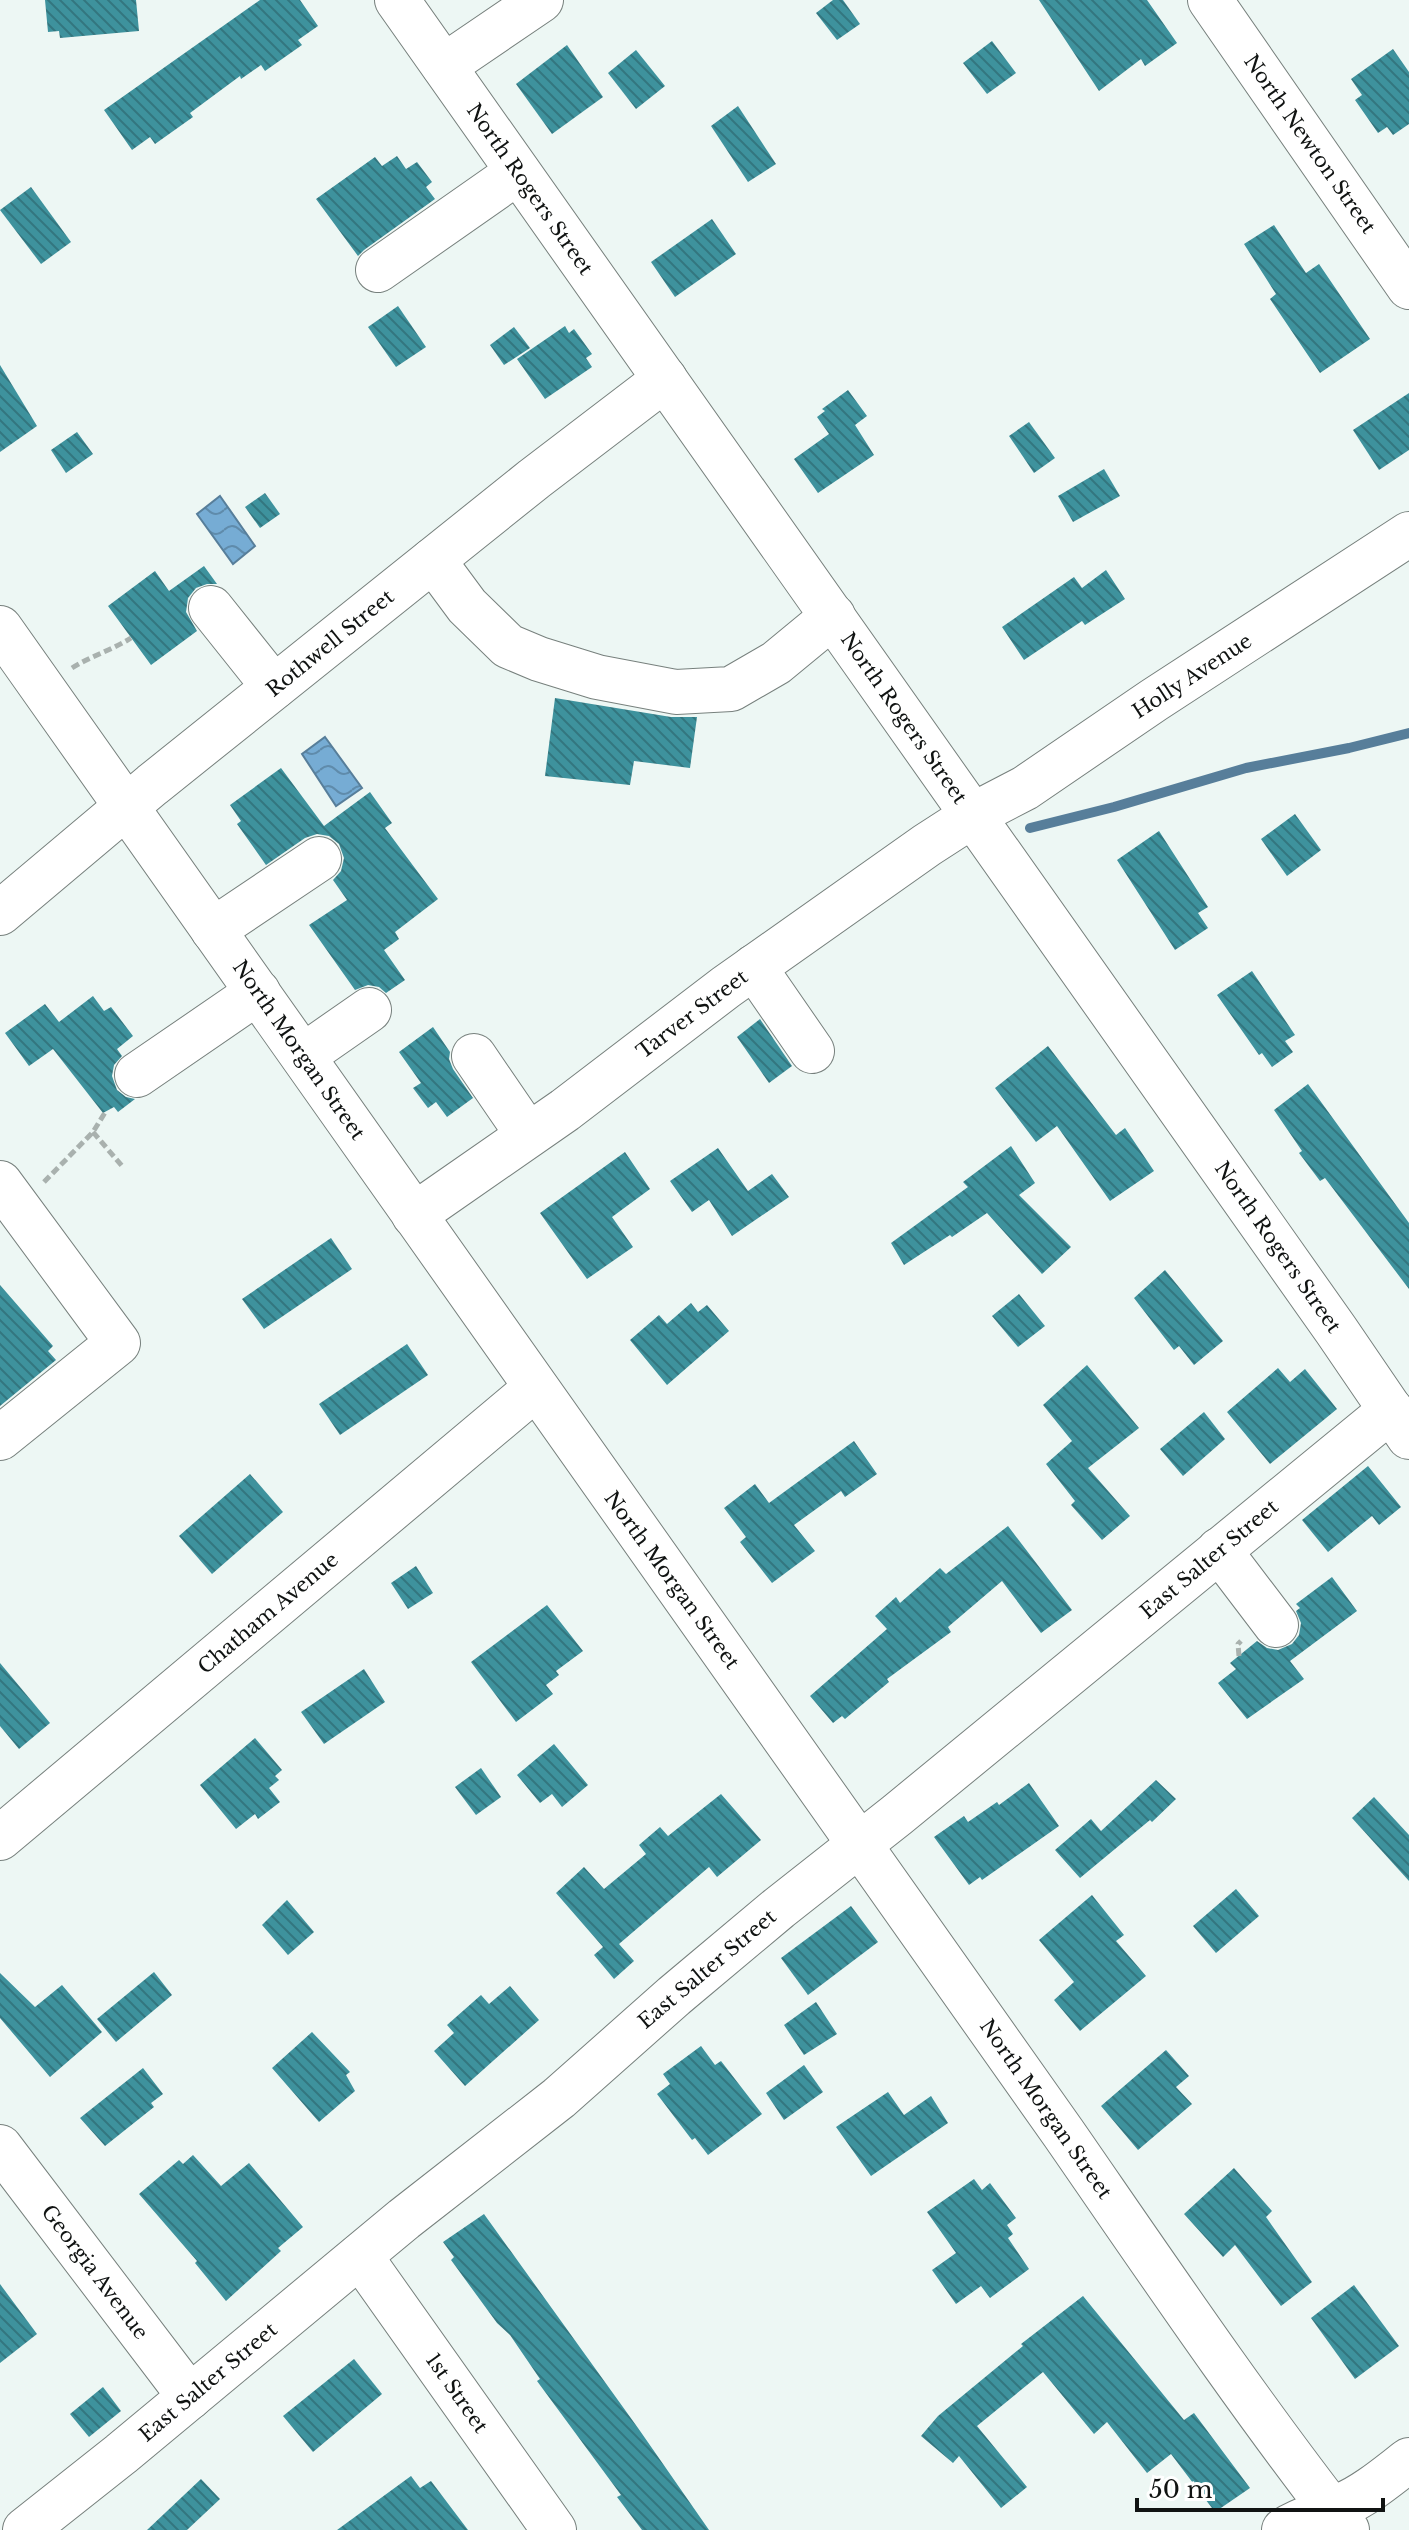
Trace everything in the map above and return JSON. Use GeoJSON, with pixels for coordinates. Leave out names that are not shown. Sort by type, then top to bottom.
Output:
{"type":"FeatureCollection","features":[{"type":"Feature","properties":{"kind":"street","name":"North Rogers Street"},"geometry":{"type":"LineString","coordinates":[[397,0],[1400,1424]]}},
{"type":"Feature","properties":{"kind":"street"},"geometry":{"type":"LineString","coordinates":[[444,66],[541,0]]}},
{"type":"Feature","properties":{"kind":"street","name":"North Newton Street"},"geometry":{"type":"LineString","coordinates":[[1210,0],[1409,287]]}},
{"type":"Feature","properties":{"kind":"street"},"geometry":{"type":"LineString","coordinates":[[378,270],[518,172]]}},
{"type":"Feature","properties":{"kind":"street","name":"Rothwell Street"},"geometry":{"type":"LineString","coordinates":[[0,913],[274,687],[534,479],[665,379]]}},
{"type":"Feature","properties":{"kind":"street","name":"Holly Avenue"},"geometry":{"type":"LineString","coordinates":[[973,816],[1025,788],[1409,534]]}},
{"type":"Feature","properties":{"kind":"street"},"geometry":{"type":"LineString","coordinates":[[433,560],[467,606],[508,646],[597,677],[676,692],[731,689],[776,663],[833,616]]}},
{"type":"Feature","properties":{"kind":"street"},"geometry":{"type":"LineString","coordinates":[[211,608],[274,687]]}},
{"type":"Feature","properties":{"kind":"street","name":"North Morgan Street"},"geometry":{"type":"LineString","coordinates":[[0,628],[1239,2385],[1339,2520]]}},
{"type":"Feature","properties":{"kind":"street","name":"Tarver Street"},"geometry":{"type":"LineString","coordinates":[[414,1215],[528,1135],[754,967],[973,816]]}},
{"type":"Feature","properties":{"kind":"street"},"geometry":{"type":"LineString","coordinates":[[213,930],[319,859]]}},
{"type":"Feature","properties":{"kind":"street"},"geometry":{"type":"LineString","coordinates":[[754,967],[812,1051]]}},
{"type":"Feature","properties":{"kind":"street"},"geometry":{"type":"LineString","coordinates":[[137,1075],[258,992]]}},
{"type":"Feature","properties":{"kind":"street"},"geometry":{"type":"LineString","coordinates":[[303,1056],[369,1010]]}},
{"type":"Feature","properties":{"kind":"street"},"geometry":{"type":"LineString","coordinates":[[474,1056],[528,1135]]}},
{"type":"Feature","properties":{"kind":"street"},"geometry":{"type":"LineString","coordinates":[[0,1183],[118,1343],[0,1438]]}},
{"type":"Feature","properties":{"kind":"street","name":"Chatham Avenue"},"geometry":{"type":"LineString","coordinates":[[0,1838],[536,1388]]}},
{"type":"Feature","properties":{"kind":"street","name":"East Salter Street"},"geometry":{"type":"LineString","coordinates":[[25,2530],[559,2098],[674,1996],[1219,1550],[1400,1424]]}},
{"type":"Feature","properties":{"kind":"street"},"geometry":{"type":"LineString","coordinates":[[1219,1550],[1276,1625]]}},
{"type":"Feature","properties":{"kind":"street","name":"Georgia Avenue"},"geometry":{"type":"LineString","coordinates":[[0,2147],[190,2397]]}},
{"type":"Feature","properties":{"kind":"street","name":"1st Street"},"geometry":{"type":"LineString","coordinates":[[360,2256],[554,2530]]}},
{"type":"Feature","properties":{"kind":"street"},"geometry":{"type":"LineString","coordinates":[[1284,2530],[1313,2514],[1339,2520],[1364,2494],[1409,2460]]}},
{"type":"Feature","properties":{"kind":"path"},"geometry":{"type":"LineString","coordinates":[[43,689],[75,666],[131,638]]}},
{"type":"Feature","properties":{"kind":"path"},"geometry":{"type":"LineString","coordinates":[[53,1174],[93,1132],[106,1111]]}},
{"type":"Feature","properties":{"kind":"path"},"geometry":{"type":"LineString","coordinates":[[93,1132],[122,1166]]}},
{"type":"Feature","properties":{"kind":"water"},"geometry":{"type":"Polygon","coordinates":[[[220,496],[255,546],[233,564],[197,514],[220,496]]]}},
{"type":"Feature","properties":{"kind":"water"},"geometry":{"type":"Polygon","coordinates":[[[325,737],[362,788],[336,806],[302,754],[325,737]]]}},
{"type":"Feature","properties":{"kind":"building"},"geometry":{"type":"Polygon","coordinates":[[[45,0],[136,0],[139,31],[60,38],[59,31],[48,32],[45,0]]]}},
{"type":"Feature","properties":{"kind":"building"},"geometry":{"type":"Polygon","coordinates":[[[260,0],[300,0],[318,26],[298,40],[302,45],[265,71],[261,65],[241,79],[240,76],[190,113],[193,117],[155,144],[150,137],[132,150],[104,110],[260,0]]]}},
{"type":"Feature","properties":{"kind":"building"},"geometry":{"type":"Polygon","coordinates":[[[833,0],[843,0],[860,24],[837,40],[816,13],[833,0]]]}},
{"type":"Feature","properties":{"kind":"building"},"geometry":{"type":"Polygon","coordinates":[[[1039,0],[1147,0],[1177,43],[1145,66],[1141,59],[1099,91],[1039,0]]]}},
{"type":"Feature","properties":{"kind":"building"},"geometry":{"type":"Polygon","coordinates":[[[992,41],[1016,73],[987,94],[963,63],[992,41]]]}},
{"type":"Feature","properties":{"kind":"building"},"geometry":{"type":"Polygon","coordinates":[[[567,45],[603,97],[552,134],[516,84],[567,45]]]}},
{"type":"Feature","properties":{"kind":"building"},"geometry":{"type":"Polygon","coordinates":[[[1393,49],[1409,72],[1409,124],[1393,135],[1387,127],[1378,133],[1355,100],[1362,95],[1351,79],[1393,49]]]}},
{"type":"Feature","properties":{"kind":"building"},"geometry":{"type":"Polygon","coordinates":[[[636,50],[665,86],[636,109],[608,73],[636,50]]]}},
{"type":"Feature","properties":{"kind":"building"},"geometry":{"type":"Polygon","coordinates":[[[738,106],[776,164],[748,182],[711,126],[738,106]]]}},
{"type":"Feature","properties":{"kind":"building"},"geometry":{"type":"Polygon","coordinates":[[[397,156],[406,169],[417,162],[432,182],[426,187],[435,199],[358,256],[316,199],[375,157],[382,166],[397,156]]]}},
{"type":"Feature","properties":{"kind":"building"},"geometry":{"type":"Polygon","coordinates":[[[31,187],[71,242],[41,264],[0,210],[31,187]]]}},
{"type":"Feature","properties":{"kind":"building"},"geometry":{"type":"Polygon","coordinates":[[[712,219],[736,254],[675,297],[651,262],[712,219]]]}},
{"type":"Feature","properties":{"kind":"building"},"geometry":{"type":"Polygon","coordinates":[[[1274,225],[1306,273],[1319,264],[1370,339],[1320,373],[1270,299],[1276,294],[1244,244],[1274,225]]]}},
{"type":"Feature","properties":{"kind":"building"},"geometry":{"type":"Polygon","coordinates":[[[398,306],[426,347],[396,367],[368,327],[398,306]]]}},
{"type":"Feature","properties":{"kind":"building"},"geometry":{"type":"Polygon","coordinates":[[[565,326],[569,333],[574,329],[592,354],[586,358],[592,367],[545,399],[517,359],[565,326]]]}},
{"type":"Feature","properties":{"kind":"building"},"geometry":{"type":"Polygon","coordinates":[[[514,327],[530,348],[504,365],[490,345],[514,327]]]}},
{"type":"Feature","properties":{"kind":"building"},"geometry":{"type":"Polygon","coordinates":[[[0,365],[37,426],[0,452],[0,365]]]}},
{"type":"Feature","properties":{"kind":"building"},"geometry":{"type":"Polygon","coordinates":[[[848,390],[867,416],[855,425],[874,455],[818,493],[794,459],[829,434],[817,417],[825,411],[822,409],[848,390]]]}},
{"type":"Feature","properties":{"kind":"building"},"geometry":{"type":"Polygon","coordinates":[[[1409,393],[1409,450],[1379,470],[1353,430],[1409,393]]]}},
{"type":"Feature","properties":{"kind":"building"},"geometry":{"type":"Polygon","coordinates":[[[1029,422],[1055,458],[1034,473],[1009,436],[1029,422]]]}},
{"type":"Feature","properties":{"kind":"building"},"geometry":{"type":"Polygon","coordinates":[[[77,432],[93,454],[66,473],[51,450],[77,432]]]}},
{"type":"Feature","properties":{"kind":"building"},"geometry":{"type":"Polygon","coordinates":[[[1104,469],[1120,496],[1073,522],[1058,496],[1104,469]]]}},
{"type":"Feature","properties":{"kind":"building"},"geometry":{"type":"Polygon","coordinates":[[[265,493],[280,514],[260,528],[245,507],[265,493]]]}},
{"type":"Feature","properties":{"kind":"building"},"geometry":{"type":"Polygon","coordinates":[[[204,566],[217,584],[196,588],[188,598],[186,612],[197,631],[151,665],[108,606],[155,571],[169,591],[204,566]]]}},
{"type":"Feature","properties":{"kind":"building"},"geometry":{"type":"Polygon","coordinates":[[[1106,570],[1125,599],[1085,625],[1082,621],[1024,660],[1002,627],[1074,577],[1082,588],[1106,570]]]}},
{"type":"Feature","properties":{"kind":"building"},"geometry":{"type":"Polygon","coordinates":[[[555,698],[671,717],[697,717],[690,768],[634,761],[630,785],[545,776],[555,698]]]}},
{"type":"Feature","properties":{"kind":"building"},"geometry":{"type":"Polygon","coordinates":[[[281,768],[324,826],[370,792],[392,823],[385,828],[438,899],[395,932],[399,939],[384,950],[405,980],[386,993],[379,987],[368,985],[355,990],[309,925],[347,900],[333,880],[341,871],[344,858],[339,844],[329,836],[317,834],[305,838],[266,865],[237,824],[241,821],[230,805],[281,768]]]}},
{"type":"Feature","properties":{"kind":"building"},"geometry":{"type":"Polygon","coordinates":[[[1295,814],[1321,850],[1287,876],[1261,839],[1295,814]]]}},
{"type":"Feature","properties":{"kind":"building"},"geometry":{"type":"Polygon","coordinates":[[[1159,831],[1208,907],[1198,913],[1208,928],[1175,950],[1117,860],[1159,831]]]}},
{"type":"Feature","properties":{"kind":"building"},"geometry":{"type":"Polygon","coordinates":[[[1252,971],[1295,1035],[1285,1041],[1293,1052],[1272,1067],[1262,1053],[1259,1055],[1217,995],[1252,971]]]}},
{"type":"Feature","properties":{"kind":"building"},"geometry":{"type":"Polygon","coordinates":[[[93,996],[104,1011],[111,1007],[133,1036],[117,1049],[122,1056],[114,1065],[112,1076],[117,1090],[135,1099],[118,1112],[114,1107],[103,1113],[53,1049],[29,1066],[5,1033],[45,1004],[59,1022],[93,996]]]}},
{"type":"Feature","properties":{"kind":"building"},"geometry":{"type":"Polygon","coordinates":[[[760,1019],[792,1066],[769,1083],[737,1037],[760,1019]]]}},
{"type":"Feature","properties":{"kind":"building"},"geometry":{"type":"Polygon","coordinates":[[[433,1027],[450,1052],[453,1069],[473,1098],[447,1117],[436,1102],[428,1108],[413,1088],[421,1083],[399,1052],[433,1027]]]}},
{"type":"Feature","properties":{"kind":"building"},"geometry":{"type":"Polygon","coordinates":[[[1048,1046],[1116,1135],[1125,1128],[1154,1171],[1110,1201],[1057,1126],[1036,1142],[995,1088],[1048,1046]]]}},
{"type":"Feature","properties":{"kind":"building"},"geometry":{"type":"Polygon","coordinates":[[[1308,1084],[1409,1223],[1409,1289],[1325,1178],[1320,1181],[1274,1110],[1308,1084]]]}},
{"type":"Feature","properties":{"kind":"building"},"geometry":{"type":"Polygon","coordinates":[[[1011,1146],[1035,1183],[1019,1195],[1071,1247],[1042,1274],[987,1213],[904,1265],[891,1243],[968,1187],[963,1182],[1011,1146]]]}},
{"type":"Feature","properties":{"kind":"building"},"geometry":{"type":"Polygon","coordinates":[[[718,1148],[748,1191],[772,1174],[789,1197],[732,1236],[709,1200],[692,1212],[670,1181],[718,1148]]]}},
{"type":"Feature","properties":{"kind":"building"},"geometry":{"type":"Polygon","coordinates":[[[625,1152],[650,1189],[612,1217],[633,1247],[587,1279],[540,1213],[625,1152]]]}},
{"type":"Feature","properties":{"kind":"building"},"geometry":{"type":"Polygon","coordinates":[[[331,1238],[352,1269],[264,1329],[242,1299],[331,1238]]]}},
{"type":"Feature","properties":{"kind":"building"},"geometry":{"type":"Polygon","coordinates":[[[1165,1270],[1223,1341],[1194,1365],[1179,1346],[1174,1350],[1134,1298],[1165,1270]]]}},
{"type":"Feature","properties":{"kind":"building"},"geometry":{"type":"Polygon","coordinates":[[[0,1285],[53,1346],[48,1351],[56,1360],[0,1406],[0,1285]]]}},
{"type":"Feature","properties":{"kind":"building"},"geometry":{"type":"Polygon","coordinates":[[[1019,1294],[1045,1326],[1018,1347],[992,1316],[1019,1294]]]}},
{"type":"Feature","properties":{"kind":"building"},"geometry":{"type":"Polygon","coordinates":[[[691,1303],[698,1312],[707,1305],[729,1331],[667,1385],[630,1340],[659,1315],[667,1324],[691,1303]]]}},
{"type":"Feature","properties":{"kind":"building"},"geometry":{"type":"Polygon","coordinates":[[[407,1344],[428,1375],[340,1435],[319,1404],[407,1344]]]}},
{"type":"Feature","properties":{"kind":"building"},"geometry":{"type":"Polygon","coordinates":[[[1087,1365],[1139,1428],[1088,1468],[1130,1516],[1102,1540],[1071,1505],[1075,1501],[1046,1464],[1072,1441],[1043,1405],[1087,1365]]]}},
{"type":"Feature","properties":{"kind":"building"},"geometry":{"type":"Polygon","coordinates":[[[1278,1368],[1290,1382],[1305,1369],[1337,1409],[1270,1464],[1227,1412],[1278,1368]]]}},
{"type":"Feature","properties":{"kind":"building"},"geometry":{"type":"Polygon","coordinates":[[[1204,1412],[1225,1439],[1183,1476],[1160,1449],[1204,1412]]]}},
{"type":"Feature","properties":{"kind":"building"},"geometry":{"type":"Polygon","coordinates":[[[854,1441],[877,1474],[845,1497],[841,1491],[794,1525],[815,1551],[772,1583],[740,1542],[746,1537],[724,1508],[755,1484],[769,1503],[854,1441]]]}},
{"type":"Feature","properties":{"kind":"building"},"geometry":{"type":"Polygon","coordinates":[[[1368,1466],[1401,1507],[1379,1525],[1372,1516],[1328,1552],[1302,1520],[1368,1466]]]}},
{"type":"Feature","properties":{"kind":"building"},"geometry":{"type":"Polygon","coordinates":[[[250,1474],[283,1512],[212,1574],[179,1536],[250,1474]]]}},
{"type":"Feature","properties":{"kind":"building"},"geometry":{"type":"Polygon","coordinates":[[[1008,1526],[1072,1610],[1041,1633],[1002,1581],[948,1627],[951,1632],[887,1679],[889,1682],[845,1719],[842,1716],[833,1723],[810,1696],[887,1629],[875,1616],[896,1597],[900,1603],[940,1568],[946,1574],[1008,1526]]]}},
{"type":"Feature","properties":{"kind":"building"},"geometry":{"type":"Polygon","coordinates":[[[416,1566],[433,1593],[408,1609],[391,1583],[416,1566]]]}},
{"type":"Feature","properties":{"kind":"building"},"geometry":{"type":"Polygon","coordinates":[[[1332,1577],[1357,1611],[1290,1661],[1304,1679],[1247,1719],[1218,1683],[1236,1669],[1230,1663],[1257,1641],[1267,1648],[1278,1650],[1292,1644],[1299,1635],[1301,1623],[1296,1611],[1300,1608],[1296,1604],[1332,1577]]]}},
{"type":"Feature","properties":{"kind":"building"},"geometry":{"type":"Polygon","coordinates":[[[547,1605],[583,1651],[556,1671],[559,1675],[546,1685],[553,1694],[516,1722],[471,1662],[547,1605]]]}},
{"type":"Feature","properties":{"kind":"building"},"geometry":{"type":"Polygon","coordinates":[[[0,1663],[50,1723],[19,1749],[0,1726],[0,1663]]]}},
{"type":"Feature","properties":{"kind":"building"},"geometry":{"type":"Polygon","coordinates":[[[364,1669],[385,1702],[324,1744],[301,1712],[364,1669]]]}},
{"type":"Feature","properties":{"kind":"building"},"geometry":{"type":"Polygon","coordinates":[[[255,1738],[282,1770],[275,1776],[279,1780],[269,1788],[280,1802],[258,1819],[255,1814],[236,1829],[200,1785],[255,1738]]]}},
{"type":"Feature","properties":{"kind":"building"},"geometry":{"type":"Polygon","coordinates":[[[554,1744],[588,1785],[562,1807],[552,1794],[540,1803],[517,1775],[554,1744]]]}},
{"type":"Feature","properties":{"kind":"building"},"geometry":{"type":"Polygon","coordinates":[[[481,1768],[501,1797],[476,1815],[455,1787],[481,1768]]]}},
{"type":"Feature","properties":{"kind":"building"},"geometry":{"type":"Polygon","coordinates":[[[1156,1780],[1176,1799],[1152,1822],[1150,1820],[1080,1878],[1055,1850],[1091,1819],[1101,1831],[1156,1780]]]}},
{"type":"Feature","properties":{"kind":"building"},"geometry":{"type":"Polygon","coordinates":[[[1029,1783],[1059,1826],[982,1880],[980,1877],[969,1885],[934,1837],[964,1816],[968,1822],[997,1802],[999,1805],[1029,1783]]]}},
{"type":"Feature","properties":{"kind":"building"},"geometry":{"type":"Polygon","coordinates":[[[721,1794],[761,1840],[717,1877],[709,1867],[619,1944],[634,1961],[614,1979],[594,1955],[603,1947],[556,1893],[584,1867],[604,1889],[646,1854],[639,1845],[660,1827],[668,1836],[721,1794]]]}},
{"type":"Feature","properties":{"kind":"building"},"geometry":{"type":"Polygon","coordinates":[[[1374,1797],[1409,1835],[1409,1881],[1352,1818],[1374,1797]]]}},
{"type":"Feature","properties":{"kind":"building"},"geometry":{"type":"Polygon","coordinates":[[[1236,1889],[1259,1916],[1216,1953],[1193,1926],[1236,1889]]]}},
{"type":"Feature","properties":{"kind":"building"},"geometry":{"type":"Polygon","coordinates":[[[1092,1895],[1124,1935],[1116,1941],[1146,1976],[1080,2031],[1054,2000],[1074,1982],[1039,1940],[1092,1895]]]}},
{"type":"Feature","properties":{"kind":"building"},"geometry":{"type":"Polygon","coordinates":[[[287,1900],[314,1932],[288,1955],[262,1925],[287,1900]]]}},
{"type":"Feature","properties":{"kind":"building"},"geometry":{"type":"Polygon","coordinates":[[[851,1906],[878,1942],[808,1995],[781,1958],[851,1906]]]}},
{"type":"Feature","properties":{"kind":"building"},"geometry":{"type":"Polygon","coordinates":[[[154,1972],[172,1995],[116,2042],[97,2019],[154,1972]]]}},
{"type":"Feature","properties":{"kind":"building"},"geometry":{"type":"Polygon","coordinates":[[[0,1973],[35,2007],[62,1985],[102,2032],[50,2077],[0,2018],[0,1973]]]}},
{"type":"Feature","properties":{"kind":"building"},"geometry":{"type":"Polygon","coordinates":[[[510,1986],[539,2020],[465,2086],[434,2051],[454,2033],[447,2025],[481,1995],[489,2004],[510,1986]]]}},
{"type":"Feature","properties":{"kind":"building"},"geometry":{"type":"Polygon","coordinates":[[[816,2002],[837,2034],[804,2055],[784,2025],[816,2002]]]}},
{"type":"Feature","properties":{"kind":"building"},"geometry":{"type":"Polygon","coordinates":[[[312,2032],[350,2072],[346,2075],[355,2091],[319,2122],[272,2068],[312,2032]]]}},
{"type":"Feature","properties":{"kind":"building"},"geometry":{"type":"Polygon","coordinates":[[[701,2046],[715,2065],[721,2061],[762,2114],[708,2155],[695,2138],[692,2140],[657,2094],[670,2084],[663,2074],[701,2046]]]}},
{"type":"Feature","properties":{"kind":"building"},"geometry":{"type":"Polygon","coordinates":[[[1166,2050],[1189,2076],[1176,2087],[1192,2104],[1138,2150],[1101,2106],[1166,2050]]]}},
{"type":"Feature","properties":{"kind":"building"},"geometry":{"type":"Polygon","coordinates":[[[804,2065],[823,2092],[784,2120],[766,2093],[804,2065]]]}},
{"type":"Feature","properties":{"kind":"building"},"geometry":{"type":"Polygon","coordinates":[[[143,2068],[163,2094],[151,2103],[154,2107],[105,2146],[80,2118],[143,2068]]]}},
{"type":"Feature","properties":{"kind":"building"},"geometry":{"type":"Polygon","coordinates":[[[888,2092],[904,2115],[931,2096],[948,2123],[871,2176],[836,2127],[888,2092]]]}},
{"type":"Feature","properties":{"kind":"building"},"geometry":{"type":"Polygon","coordinates":[[[193,2155],[221,2186],[249,2163],[303,2227],[226,2301],[195,2263],[197,2261],[139,2194],[179,2160],[183,2164],[193,2155]]]}},
{"type":"Feature","properties":{"kind":"building"},"geometry":{"type":"Polygon","coordinates":[[[1234,2168],[1272,2211],[1266,2217],[1312,2282],[1281,2306],[1235,2245],[1223,2257],[1184,2214],[1234,2168]]]}},
{"type":"Feature","properties":{"kind":"building"},"geometry":{"type":"Polygon","coordinates":[[[974,2179],[982,2190],[990,2183],[1016,2218],[1007,2225],[1013,2234],[1008,2238],[1029,2269],[990,2298],[981,2286],[956,2304],[932,2270],[956,2253],[927,2212],[974,2179]]]}},
{"type":"Feature","properties":{"kind":"building"},"geometry":{"type":"Polygon","coordinates":[[[484,2214],[709,2530],[642,2530],[617,2497],[621,2495],[537,2381],[540,2379],[510,2335],[497,2323],[451,2260],[454,2257],[443,2242],[484,2214]]]}},
{"type":"Feature","properties":{"kind":"building"},"geometry":{"type":"Polygon","coordinates":[[[0,2284],[37,2334],[0,2363],[0,2284]]]}},
{"type":"Feature","properties":{"kind":"building"},"geometry":{"type":"Polygon","coordinates":[[[1354,2285],[1399,2346],[1355,2379],[1311,2318],[1354,2285]]]}},
{"type":"Feature","properties":{"kind":"building"},"geometry":{"type":"Polygon","coordinates":[[[1083,2296],[1184,2420],[1194,2413],[1250,2488],[1215,2512],[1171,2454],[1147,2473],[1107,2422],[1094,2434],[1043,2372],[977,2426],[1027,2487],[1001,2508],[959,2456],[953,2463],[921,2436],[938,2416],[1023,2346],[1021,2344],[1083,2296]]]}},
{"type":"Feature","properties":{"kind":"building"},"geometry":{"type":"Polygon","coordinates":[[[354,2359],[382,2394],[313,2452],[283,2416],[354,2359]]]}},
{"type":"Feature","properties":{"kind":"building"},"geometry":{"type":"Polygon","coordinates":[[[103,2387],[121,2411],[89,2437],[70,2414],[103,2387]]]}},
{"type":"Feature","properties":{"kind":"building"},"geometry":{"type":"Polygon","coordinates":[[[411,2476],[420,2488],[431,2481],[468,2530],[337,2530],[411,2476]]]}},
{"type":"Feature","properties":{"kind":"building"},"geometry":{"type":"Polygon","coordinates":[[[201,2479],[220,2499],[187,2530],[147,2530],[201,2479]]]}},
{"type":"Feature","properties":{"kind":"waterway"},"geometry":{"type":"LineString","coordinates":[[1030,828],[1246,768],[1409,733]]}}]}
